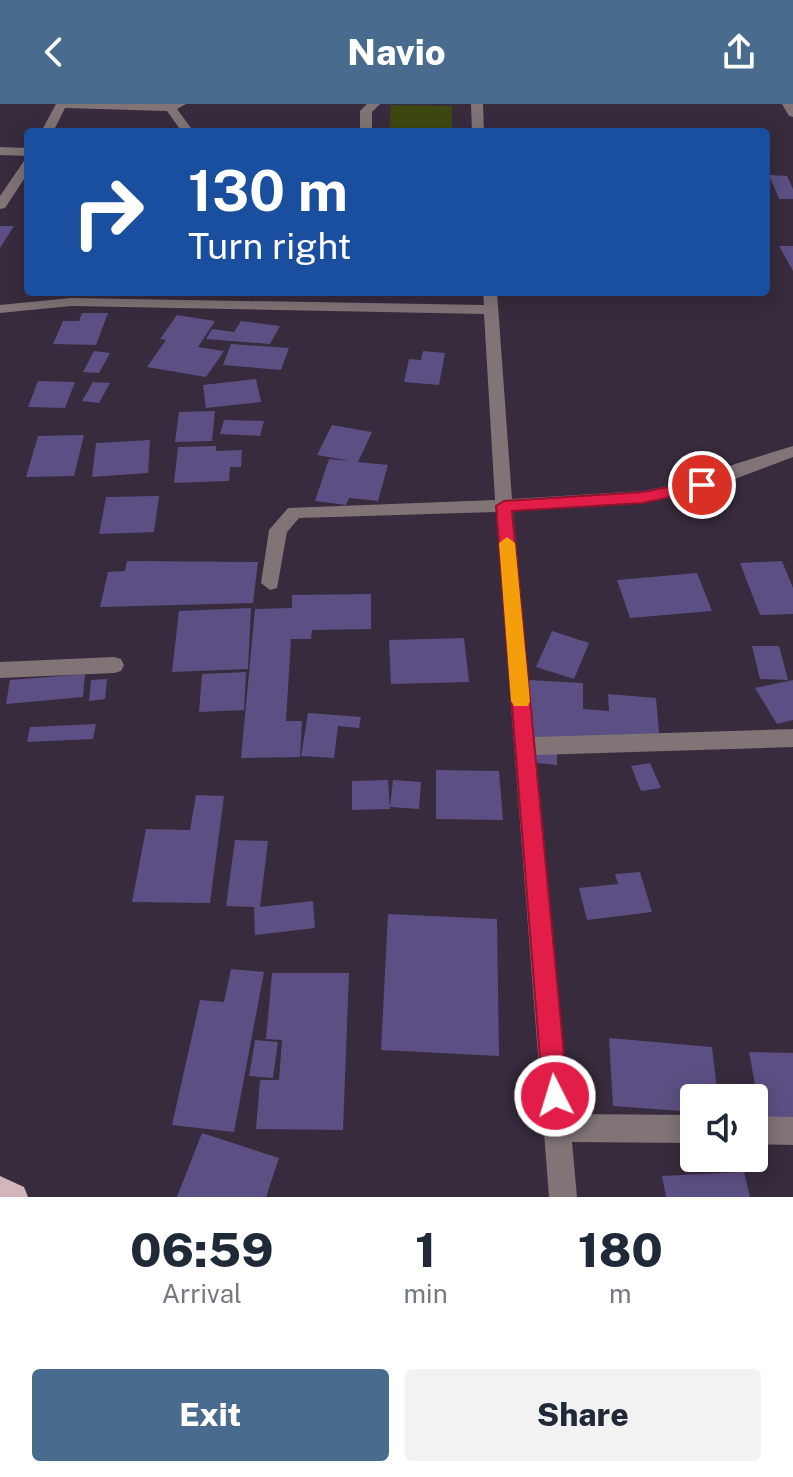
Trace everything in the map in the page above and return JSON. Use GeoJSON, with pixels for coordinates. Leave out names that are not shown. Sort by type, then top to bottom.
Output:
{"type":"FeatureCollection","features":[{"type":"Feature","properties":{"kind":"main road"},"geometry":{"type":"LineString","coordinates":[[0,1190],[14,1197]]}},
{"type":"Feature","properties":{"kind":"street"},"geometry":{"type":"LineString","coordinates":[[366,128],[366,111],[374,104]]}},
{"type":"Feature","properties":{"kind":"street"},"geometry":{"type":"LineString","coordinates":[[477,104],[478,128]]}},
{"type":"Feature","properties":{"kind":"street"},"geometry":{"type":"LineString","coordinates":[[788,104],[793,114]]}},
{"type":"Feature","properties":{"kind":"street"},"geometry":{"type":"LineString","coordinates":[[49,128],[62,105],[175,106],[186,128]]}},
{"type":"Feature","properties":{"kind":"street"},"geometry":{"type":"LineString","coordinates":[[0,151],[24,152]]}},
{"type":"Feature","properties":{"kind":"street"},"geometry":{"type":"LineString","coordinates":[[0,205],[24,170]]}},
{"type":"Feature","properties":{"kind":"street"},"geometry":{"type":"LineString","coordinates":[[0,309],[116,298],[491,301],[504,506],[563,1197]]}},
{"type":"Feature","properties":{"kind":"street"},"geometry":{"type":"LineString","coordinates":[[270,583],[278,530],[294,512],[504,506],[674,493],[793,451]]}},
{"type":"Feature","properties":{"kind":"street"},"geometry":{"type":"LineString","coordinates":[[0,670],[114,665]]}},
{"type":"Feature","properties":{"kind":"street"},"geometry":{"type":"LineString","coordinates":[[525,746],[793,738]]}},
{"type":"Feature","properties":{"kind":"street"},"geometry":{"type":"LineString","coordinates":[[558,1128],[680,1129]]}},
{"type":"Feature","properties":{"kind":"street"},"geometry":{"type":"LineString","coordinates":[[768,1130],[793,1131]]}},
{"type":"Feature","properties":{"kind":"green space"},"geometry":{"type":"Polygon","coordinates":[[[391,105],[452,106],[452,128],[389,128],[391,105]]]}},
{"type":"Feature","properties":{"kind":"building"},"geometry":{"type":"Polygon","coordinates":[[[770,175],[787,176],[793,189],[793,199],[779,199],[770,175]]]}},
{"type":"Feature","properties":{"kind":"building"},"geometry":{"type":"Polygon","coordinates":[[[0,226],[14,226],[0,248],[0,226]]]}},
{"type":"Feature","properties":{"kind":"building"},"geometry":{"type":"Polygon","coordinates":[[[779,246],[793,246],[793,271],[779,246]]]}},
{"type":"Feature","properties":{"kind":"building"},"geometry":{"type":"Polygon","coordinates":[[[82,313],[108,313],[96,345],[53,344],[63,321],[79,321],[82,313]]]}},
{"type":"Feature","properties":{"kind":"building"},"geometry":{"type":"Polygon","coordinates":[[[177,315],[215,321],[198,347],[224,351],[206,377],[147,367],[166,340],[160,339],[177,315]]]}},
{"type":"Feature","properties":{"kind":"building"},"geometry":{"type":"Polygon","coordinates":[[[241,321],[280,326],[270,344],[206,339],[212,329],[234,332],[241,321]]]}},
{"type":"Feature","properties":{"kind":"building"},"geometry":{"type":"Polygon","coordinates":[[[231,344],[289,348],[281,370],[223,365],[231,344]]]}},
{"type":"Feature","properties":{"kind":"building"},"geometry":{"type":"Polygon","coordinates":[[[94,351],[110,353],[99,373],[83,372],[94,351]]]}},
{"type":"Feature","properties":{"kind":"building"},"geometry":{"type":"Polygon","coordinates":[[[423,351],[445,353],[439,385],[404,382],[409,359],[421,360],[423,351]]]}},
{"type":"Feature","properties":{"kind":"building"},"geometry":{"type":"Polygon","coordinates":[[[256,379],[261,402],[206,408],[203,385],[256,379]]]}},
{"type":"Feature","properties":{"kind":"building"},"geometry":{"type":"Polygon","coordinates":[[[38,381],[75,382],[65,408],[28,407],[38,381]]]}},
{"type":"Feature","properties":{"kind":"building"},"geometry":{"type":"Polygon","coordinates":[[[93,382],[110,383],[99,403],[82,401],[93,382]]]}},
{"type":"Feature","properties":{"kind":"building"},"geometry":{"type":"Polygon","coordinates":[[[215,411],[212,441],[175,442],[179,412],[215,411]]]}},
{"type":"Feature","properties":{"kind":"building"},"geometry":{"type":"Polygon","coordinates":[[[224,420],[264,421],[260,436],[220,434],[224,420]]]}},
{"type":"Feature","properties":{"kind":"building"},"geometry":{"type":"Polygon","coordinates":[[[332,425],[372,432],[358,462],[388,465],[378,501],[349,498],[346,505],[315,501],[329,459],[350,461],[317,455],[332,425]]]}},
{"type":"Feature","properties":{"kind":"building"},"geometry":{"type":"Polygon","coordinates":[[[84,435],[74,476],[26,477],[38,436],[84,435]]]}},
{"type":"Feature","properties":{"kind":"building"},"geometry":{"type":"Polygon","coordinates":[[[150,440],[148,473],[92,477],[96,443],[150,440]]]}},
{"type":"Feature","properties":{"kind":"building"},"geometry":{"type":"Polygon","coordinates":[[[216,446],[216,451],[242,450],[241,467],[230,467],[229,481],[174,483],[178,447],[216,446]]]}},
{"type":"Feature","properties":{"kind":"building"},"geometry":{"type":"Polygon","coordinates":[[[159,496],[154,532],[99,534],[106,497],[159,496]]]}},
{"type":"Feature","properties":{"kind":"building"},"geometry":{"type":"Polygon","coordinates":[[[127,561],[258,562],[253,603],[100,607],[108,572],[125,571],[127,561]]]}},
{"type":"Feature","properties":{"kind":"building"},"geometry":{"type":"Polygon","coordinates":[[[782,561],[793,588],[793,614],[760,615],[740,563],[782,561]]]}},
{"type":"Feature","properties":{"kind":"building"},"geometry":{"type":"Polygon","coordinates":[[[697,573],[712,611],[630,618],[617,580],[697,573]]]}},
{"type":"Feature","properties":{"kind":"building"},"geometry":{"type":"Polygon","coordinates":[[[371,594],[371,629],[312,630],[311,639],[291,639],[286,721],[302,721],[300,757],[241,758],[255,609],[292,608],[292,595],[371,594]]]}},
{"type":"Feature","properties":{"kind":"building"},"geometry":{"type":"Polygon","coordinates":[[[251,608],[248,669],[172,672],[179,611],[251,608]]]}},
{"type":"Feature","properties":{"kind":"building"},"geometry":{"type":"Polygon","coordinates":[[[552,631],[589,643],[574,679],[536,667],[552,631]]]}},
{"type":"Feature","properties":{"kind":"building"},"geometry":{"type":"Polygon","coordinates":[[[464,638],[469,682],[391,684],[389,640],[464,638]]]}},
{"type":"Feature","properties":{"kind":"building"},"geometry":{"type":"Polygon","coordinates":[[[752,646],[779,646],[788,680],[760,679],[752,646]]]}},
{"type":"Feature","properties":{"kind":"building"},"geometry":{"type":"Polygon","coordinates":[[[246,672],[244,710],[199,712],[202,674],[246,672]]]}},
{"type":"Feature","properties":{"kind":"building"},"geometry":{"type":"Polygon","coordinates":[[[85,674],[83,697],[6,704],[10,680],[85,674]]]}},
{"type":"Feature","properties":{"kind":"building"},"geometry":{"type":"Polygon","coordinates":[[[107,679],[105,699],[89,701],[91,680],[107,679]]]}},
{"type":"Feature","properties":{"kind":"building"},"geometry":{"type":"Polygon","coordinates":[[[529,680],[583,683],[583,709],[609,711],[608,694],[656,698],[660,743],[605,738],[606,753],[557,749],[557,765],[528,762],[529,680]]]}},
{"type":"Feature","properties":{"kind":"building"},"geometry":{"type":"Polygon","coordinates":[[[793,680],[793,720],[777,724],[755,688],[793,680]]]}},
{"type":"Feature","properties":{"kind":"building"},"geometry":{"type":"Polygon","coordinates":[[[308,713],[361,717],[359,728],[338,726],[334,758],[301,756],[308,713]]]}},
{"type":"Feature","properties":{"kind":"building"},"geometry":{"type":"Polygon","coordinates":[[[96,724],[93,739],[27,742],[30,727],[96,724]]]}},
{"type":"Feature","properties":{"kind":"building"},"geometry":{"type":"Polygon","coordinates":[[[650,763],[661,788],[641,791],[631,766],[650,763]]]}},
{"type":"Feature","properties":{"kind":"building"},"geometry":{"type":"Polygon","coordinates":[[[436,770],[499,771],[503,820],[436,819],[436,770]]]}},
{"type":"Feature","properties":{"kind":"building"},"geometry":{"type":"Polygon","coordinates":[[[388,780],[390,809],[352,810],[352,781],[388,780]]]}},
{"type":"Feature","properties":{"kind":"building"},"geometry":{"type":"Polygon","coordinates":[[[393,780],[421,782],[419,809],[390,807],[393,780]]]}},
{"type":"Feature","properties":{"kind":"building"},"geometry":{"type":"Polygon","coordinates":[[[196,795],[224,796],[210,903],[132,902],[146,829],[190,830],[196,795]]]}},
{"type":"Feature","properties":{"kind":"building"},"geometry":{"type":"Polygon","coordinates":[[[235,840],[268,841],[260,907],[313,901],[315,928],[255,935],[254,907],[226,906],[235,840]]]}},
{"type":"Feature","properties":{"kind":"building"},"geometry":{"type":"Polygon","coordinates":[[[640,872],[652,912],[587,920],[579,888],[618,884],[615,874],[640,872]]]}},
{"type":"Feature","properties":{"kind":"building"},"geometry":{"type":"Polygon","coordinates":[[[388,914],[497,919],[499,1056],[381,1050],[388,914]]]}},
{"type":"Feature","properties":{"kind":"building"},"geometry":{"type":"Polygon","coordinates":[[[231,969],[264,972],[234,1132],[172,1125],[200,1000],[224,1002],[231,969]]]}},
{"type":"Feature","properties":{"kind":"building"},"geometry":{"type":"Polygon","coordinates":[[[272,973],[349,973],[343,1130],[256,1129],[260,1080],[279,1080],[282,1040],[266,1039],[272,973]]]}},
{"type":"Feature","properties":{"kind":"building"},"geometry":{"type":"Polygon","coordinates":[[[609,1038],[712,1047],[716,1084],[680,1084],[680,1111],[613,1106],[609,1038]]]}},
{"type":"Feature","properties":{"kind":"building"},"geometry":{"type":"Polygon","coordinates":[[[255,1040],[278,1042],[273,1078],[249,1076],[255,1040]]]}},
{"type":"Feature","properties":{"kind":"building"},"geometry":{"type":"Polygon","coordinates":[[[749,1052],[793,1053],[793,1123],[768,1122],[768,1084],[755,1084],[749,1052]]]}},
{"type":"Feature","properties":{"kind":"building"},"geometry":{"type":"Polygon","coordinates":[[[202,1133],[279,1158],[266,1197],[177,1197],[202,1133]]]}},
{"type":"Feature","properties":{"kind":"building"},"geometry":{"type":"Polygon","coordinates":[[[744,1172],[750,1197],[666,1197],[662,1176],[744,1172]]]}},
{"type":"Feature","properties":{"kind":"slow traffic"},"geometry":{"type":"LineString","coordinates":[[507,543],[521,701]]}},
{"type":"Feature","properties":{"kind":"route"},"geometry":{"type":"LineString","coordinates":[[555,1096],[504,506],[643,497],[702,485]]}}]}
